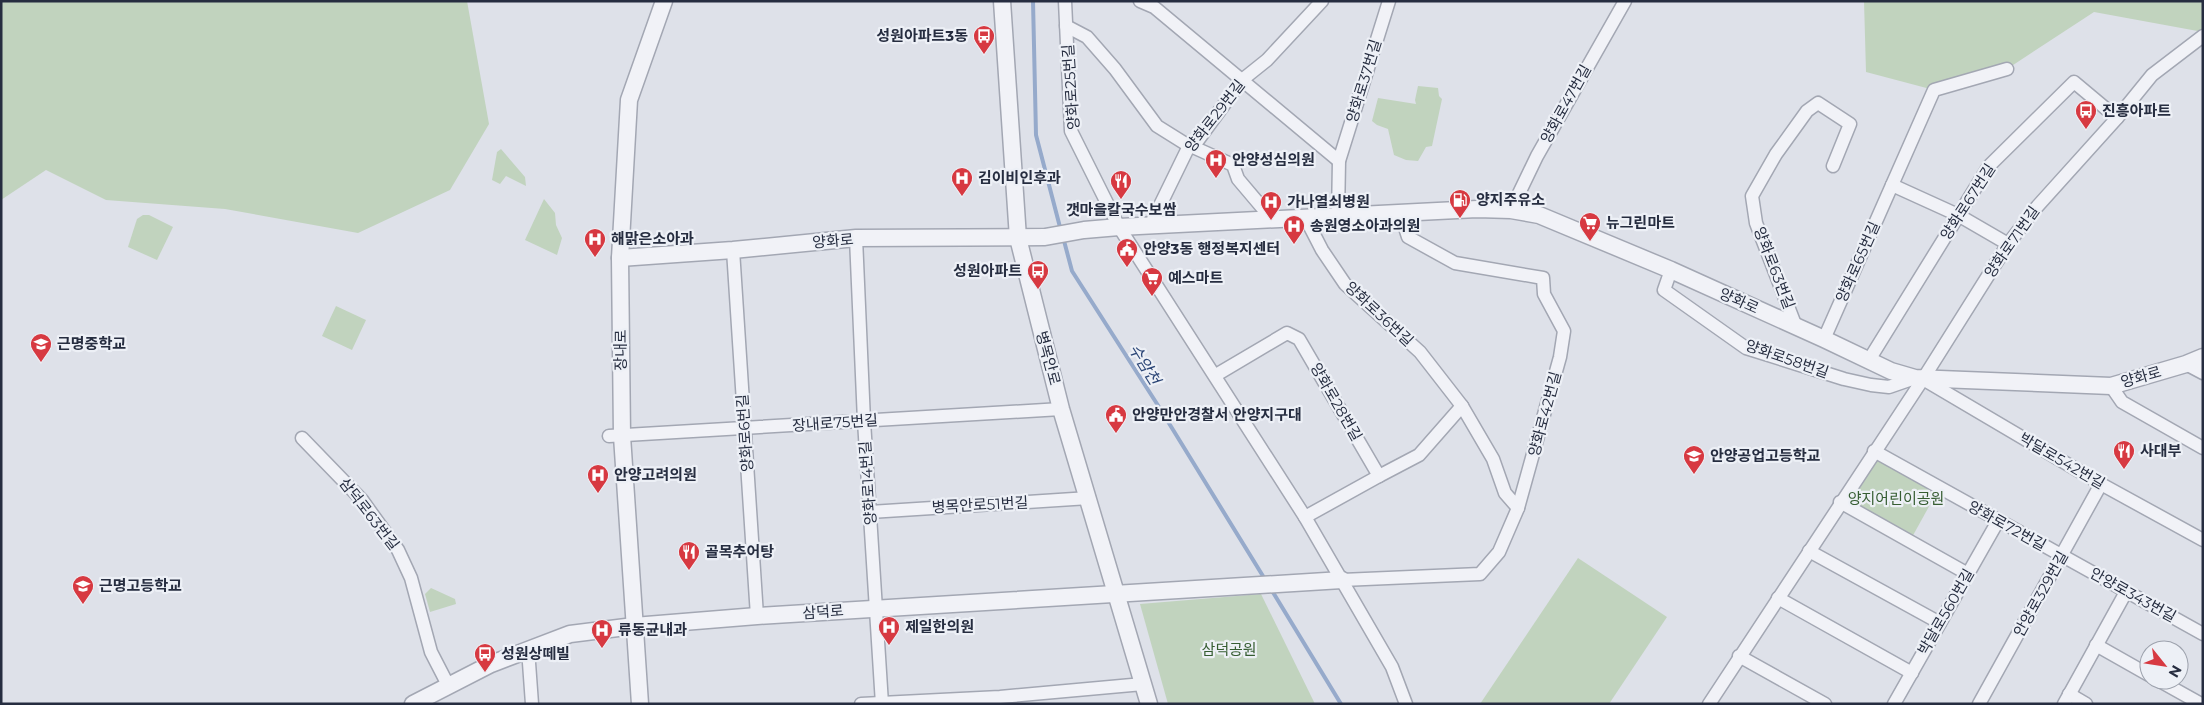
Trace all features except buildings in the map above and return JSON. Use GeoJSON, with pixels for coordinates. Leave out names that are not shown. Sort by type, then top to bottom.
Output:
{"type":"FeatureCollection","features":[{"type":"Feature","properties":{"kind":"street","name":"장내로"},"geometry":{"type":"LineString","coordinates":[[640,704],[615,436],[620,258],[629,100],[664,1]]}},
{"type":"Feature","properties":{"kind":"street","name":"병목안로"},"geometry":{"type":"LineString","coordinates":[[1002,1],[1018,238],[1062,409],[1149,704]]}},
{"type":"Feature","properties":{"kind":"street","name":"양화로25번길"},"geometry":{"type":"LineString","coordinates":[[1065,1],[1071,130],[1119,227]]}},
{"type":"Feature","properties":{"kind":"street"},"geometry":{"type":"LineString","coordinates":[[1140,1],[1154,7],[1166,16],[1339,161]]}},
{"type":"Feature","properties":{"kind":"street","name":"양화로29번길"},"geometry":{"type":"LineString","coordinates":[[1150,226],[1191,147],[1242,80],[1267,60],[1322,1]]}},
{"type":"Feature","properties":{"kind":"street","name":"양화로37번길"},"geometry":{"type":"LineString","coordinates":[[1338,216],[1339,161],[1389,1]]}},
{"type":"Feature","properties":{"kind":"street","name":"양화로47번길"},"geometry":{"type":"LineString","coordinates":[[1512,210],[1537,156],[1624,1]]}},
{"type":"Feature","properties":{"kind":"street","name":"양화로25번길"},"geometry":{"type":"LineString","coordinates":[[1066,26],[1087,37],[1115,69],[1157,126],[1191,147]]}},
{"type":"Feature","properties":{"kind":"street","name":"양화로71번길"},"geometry":{"type":"LineString","coordinates":[[1919,378],[2008,244],[2035,208],[2117,118],[2152,75],[2203,36]]}},
{"type":"Feature","properties":{"kind":"street","name":"양화로65번길"},"geometry":{"type":"LineString","coordinates":[[1824,339],[1934,90],[2007,69]]}},
{"type":"Feature","properties":{"kind":"street","name":"양화로67번길"},"geometry":{"type":"LineString","coordinates":[[1869,360],[1989,166],[2074,82],[2117,118]]}},
{"type":"Feature","properties":{"kind":"street","name":"양화로63번길"},"geometry":{"type":"LineString","coordinates":[[1796,327],[1756,223],[1752,196],[1776,154],[1807,111],[1818,104],[1850,124],[1833,166]]}},
{"type":"Feature","properties":{"kind":"street"},"geometry":{"type":"LineString","coordinates":[[1191,147],[1232,165],[1238,179],[1271,218]]}},
{"type":"Feature","properties":{"kind":"street"},"geometry":{"type":"LineString","coordinates":[[1892,185],[1958,215],[2008,244]]}},
{"type":"Feature","properties":{"kind":"street","name":"양화로"},"geometry":{"type":"LineString","coordinates":[[620,258],[733,250],[856,238],[1046,237],[1084,230],[1119,227],[1271,218],[1477,209],[1512,210],[1539,215],[1671,270],[1891,371],[1919,378],[2111,386],[2186,364],[2203,357]]}},
{"type":"Feature","properties":{"kind":"street","name":"양화로42번길"},"geometry":{"type":"LineString","coordinates":[[1342,580],[1480,574],[1499,552],[1518,508],[1560,357],[1564,331],[1544,294],[1543,278],[1455,263],[1408,237],[1400,212]]}},
{"type":"Feature","properties":{"kind":"street","name":"양화로36번길"},"geometry":{"type":"LineString","coordinates":[[1305,217],[1322,250],[1345,284],[1420,352],[1462,406],[1493,460],[1506,493],[1518,508]]}},
{"type":"Feature","properties":{"kind":"street"},"geometry":{"type":"LineString","coordinates":[[1119,227],[1216,375],[1305,517],[1392,667],[1406,704]]}},
{"type":"Feature","properties":{"kind":"street","name":"양화로14번길"},"geometry":{"type":"LineString","coordinates":[[856,238],[864,421],[882,703]]}},
{"type":"Feature","properties":{"kind":"street","name":"양화로6번길"},"geometry":{"type":"LineString","coordinates":[[733,250],[757,616]]}},
{"type":"Feature","properties":{"kind":"street","name":"양화로58번길"},"geometry":{"type":"LineString","coordinates":[[1671,270],[1664,290],[1746,348],[1844,379],[1871,385],[1889,387],[1919,378]]}},
{"type":"Feature","properties":{"kind":"street","name":"양화로28번길"},"geometry":{"type":"LineString","coordinates":[[1216,375],[1287,333],[1299,339],[1379,476]]}},
{"type":"Feature","properties":{"kind":"street"},"geometry":{"type":"LineString","coordinates":[[2186,364],[2203,373]]}},
{"type":"Feature","properties":{"kind":"street"},"geometry":{"type":"LineString","coordinates":[[1709,704],[1874,452],[1919,378]]}},
{"type":"Feature","properties":{"kind":"street","name":"박달로542번길"},"geometry":{"type":"LineString","coordinates":[[1919,378],[2101,484],[2203,540]]}},
{"type":"Feature","properties":{"kind":"street"},"geometry":{"type":"LineString","coordinates":[[2111,386],[2122,402],[2203,448]]}},
{"type":"Feature","properties":{"kind":"street"},"geometry":{"type":"LineString","coordinates":[[1305,517],[1419,454],[1462,406]]}},
{"type":"Feature","properties":{"kind":"street","name":"장내로75번길"},"geometry":{"type":"LineString","coordinates":[[615,436],[1062,409]]}},
{"type":"Feature","properties":{"kind":"street","name":"삼덕로63번길"},"geometry":{"type":"LineString","coordinates":[[302,438],[362,500],[398,550],[411,578],[431,652],[448,685]]}},
{"type":"Feature","properties":{"kind":"street","name":"양화로72번길"},"geometry":{"type":"LineString","coordinates":[[1874,452],[2062,556]]}},
{"type":"Feature","properties":{"kind":"street","name":"안양로329번길"},"geometry":{"type":"LineString","coordinates":[[1979,704],[2101,484]]}},
{"type":"Feature","properties":{"kind":"street","name":"병목안로51번길"},"geometry":{"type":"LineString","coordinates":[[870,512],[1089,498]]}},
{"type":"Feature","properties":{"kind":"street"},"geometry":{"type":"LineString","coordinates":[[1840,502],[1968,574]]}},
{"type":"Feature","properties":{"kind":"street","name":"박달로560번길"},"geometry":{"type":"LineString","coordinates":[[1894,704],[1998,521]]}},
{"type":"Feature","properties":{"kind":"street"},"geometry":{"type":"LineString","coordinates":[[1809,551],[1940,623]]}},
{"type":"Feature","properties":{"kind":"street","name":"안양로343번길"},"geometry":{"type":"LineString","coordinates":[[2062,556],[2203,634]]}},
{"type":"Feature","properties":{"kind":"street","name":"삼덕로"},"geometry":{"type":"LineString","coordinates":[[413,704],[448,685],[528,649],[570,634],[634,626],[757,616],[1248,584],[1342,580]]}},
{"type":"Feature","properties":{"kind":"street"},"geometry":{"type":"LineString","coordinates":[[2086,704],[2066,699],[2126,592]]}},
{"type":"Feature","properties":{"kind":"street"},"geometry":{"type":"LineString","coordinates":[[1778,598],[1912,673]]}},
{"type":"Feature","properties":{"kind":"street"},"geometry":{"type":"LineString","coordinates":[[2096,645],[2139,669]]}},
{"type":"Feature","properties":{"kind":"street"},"geometry":{"type":"LineString","coordinates":[[528,649],[532,704]]}},
{"type":"Feature","properties":{"kind":"street"},"geometry":{"type":"LineString","coordinates":[[1739,656],[1825,704]]}},
{"type":"Feature","properties":{"kind":"street"},"geometry":{"type":"LineString","coordinates":[[861,704],[1001,700],[1143,684]]}},
{"type":"Feature","properties":{"kind":"street"},"geometry":{"type":"LineString","coordinates":[[2176,690],[2200,704]]}},
{"type":"Feature","properties":{"kind":"green space"},"geometry":{"type":"Polygon","coordinates":[[[1,1],[467,1],[489,124],[450,190],[358,233],[225,209],[106,200],[46,170],[1,200],[1,1]]]}},
{"type":"Feature","properties":{"kind":"green space"},"geometry":{"type":"Polygon","coordinates":[[[1864,1],[2203,1],[2203,32],[2094,12],[2007,69],[1934,90],[1866,72],[1864,1]]]}},
{"type":"Feature","properties":{"kind":"green space"},"geometry":{"type":"Polygon","coordinates":[[[1418,86],[1438,88],[1439,96],[1442,99],[1432,146],[1426,147],[1418,161],[1406,160],[1394,155],[1388,129],[1372,121],[1378,98],[1416,104],[1418,86]]]}},
{"type":"Feature","properties":{"kind":"green space"},"geometry":{"type":"Polygon","coordinates":[[[501,149],[525,177],[526,186],[506,176],[500,184],[492,180],[497,152],[501,149]]]}},
{"type":"Feature","properties":{"kind":"green space"},"geometry":{"type":"Polygon","coordinates":[[[544,199],[555,213],[556,225],[562,238],[557,255],[525,240],[544,199]]]}},
{"type":"Feature","properties":{"kind":"green space"},"geometry":{"type":"Polygon","coordinates":[[[143,215],[149,215],[173,227],[157,260],[128,247],[137,219],[143,215]]]}},
{"type":"Feature","properties":{"kind":"green space"},"geometry":{"type":"Polygon","coordinates":[[[336,306],[366,320],[352,350],[322,336],[336,306]]]}},
{"type":"Feature","properties":{"kind":"green space","name":"양지어린이공원"},"geometry":{"type":"Polygon","coordinates":[[[1877,458],[1937,492],[1911,539],[1847,503],[1877,458]]]}},
{"type":"Feature","properties":{"kind":"green space"},"geometry":{"type":"Polygon","coordinates":[[[1578,558],[1667,617],[1609,704],[1480,704],[1578,558]]]}},
{"type":"Feature","properties":{"kind":"green space"},"geometry":{"type":"Polygon","coordinates":[[[431,588],[455,599],[456,604],[430,612],[425,594],[431,588]]]}},
{"type":"Feature","properties":{"kind":"green space","name":"삼덕공원"},"geometry":{"type":"Polygon","coordinates":[[[1261,594],[1315,704],[1168,704],[1140,604],[1261,594]]]}},
{"type":"Feature","properties":{"kind":"waterway","name":"수암천"},"geometry":{"type":"LineString","coordinates":[[1033,1],[1036,135],[1061,231]]}},
{"type":"Feature","properties":{"kind":"waterway","name":"수암천"},"geometry":{"type":"LineString","coordinates":[[1063,237],[1072,271],[1159,407],[1266,581]]}},
{"type":"Feature","properties":{"kind":"waterway","name":"수암천"},"geometry":{"type":"LineString","coordinates":[[1271,589],[1341,704]]}},
{"type":"Feature","properties":{"kind":"place","name":"성원아파트3동"},"geometry":{"type":"Point","coordinates":[984,55]}},
{"type":"Feature","properties":{"kind":"place","name":"진흥아파트"},"geometry":{"type":"Point","coordinates":[2086,130]}},
{"type":"Feature","properties":{"kind":"place","name":"안양성심의원"},"geometry":{"type":"Point","coordinates":[1216,179]}},
{"type":"Feature","properties":{"kind":"place","name":"김이비인후과"},"geometry":{"type":"Point","coordinates":[962,197]}},
{"type":"Feature","properties":{"kind":"place","name":"갯마을칼국수보쌈"},"geometry":{"type":"Point","coordinates":[1121,200]}},
{"type":"Feature","properties":{"kind":"place","name":"양지주유소"},"geometry":{"type":"Point","coordinates":[1460,219]}},
{"type":"Feature","properties":{"kind":"place","name":"가나열쇠병원"},"geometry":{"type":"Point","coordinates":[1271,221]}},
{"type":"Feature","properties":{"kind":"place","name":"뉴그린마트"},"geometry":{"type":"Point","coordinates":[1590,242]}},
{"type":"Feature","properties":{"kind":"place","name":"송원영소아과의원"},"geometry":{"type":"Point","coordinates":[1294,245]}},
{"type":"Feature","properties":{"kind":"place","name":"해맑은소아과"},"geometry":{"type":"Point","coordinates":[595,258]}},
{"type":"Feature","properties":{"kind":"place","name":"안양3동 행정복지센터"},"geometry":{"type":"Point","coordinates":[1127,268]}},
{"type":"Feature","properties":{"kind":"place","name":"성원아파트"},"geometry":{"type":"Point","coordinates":[1038,290]}},
{"type":"Feature","properties":{"kind":"place","name":"예스마트"},"geometry":{"type":"Point","coordinates":[1152,297]}},
{"type":"Feature","properties":{"kind":"place","name":"근명중학교"},"geometry":{"type":"Point","coordinates":[41,363]}},
{"type":"Feature","properties":{"kind":"place","name":"안양만안경찰서 안양지구대"},"geometry":{"type":"Point","coordinates":[1116,434]}},
{"type":"Feature","properties":{"kind":"place","name":"사대부"},"geometry":{"type":"Point","coordinates":[2124,470]}},
{"type":"Feature","properties":{"kind":"place","name":"안양공업고등학교"},"geometry":{"type":"Point","coordinates":[1694,475]}},
{"type":"Feature","properties":{"kind":"place","name":"안양고려의원"},"geometry":{"type":"Point","coordinates":[598,494]}},
{"type":"Feature","properties":{"kind":"place","name":"골목추어탕"},"geometry":{"type":"Point","coordinates":[689,571]}},
{"type":"Feature","properties":{"kind":"place","name":"근명고등학교"},"geometry":{"type":"Point","coordinates":[83,605]}},
{"type":"Feature","properties":{"kind":"place","name":"제일한의원"},"geometry":{"type":"Point","coordinates":[889,646]}},
{"type":"Feature","properties":{"kind":"place","name":"류동균내과"},"geometry":{"type":"Point","coordinates":[602,649]}},
{"type":"Feature","properties":{"kind":"place","name":"성원상떼빌"},"geometry":{"type":"Point","coordinates":[485,673]}}]}
